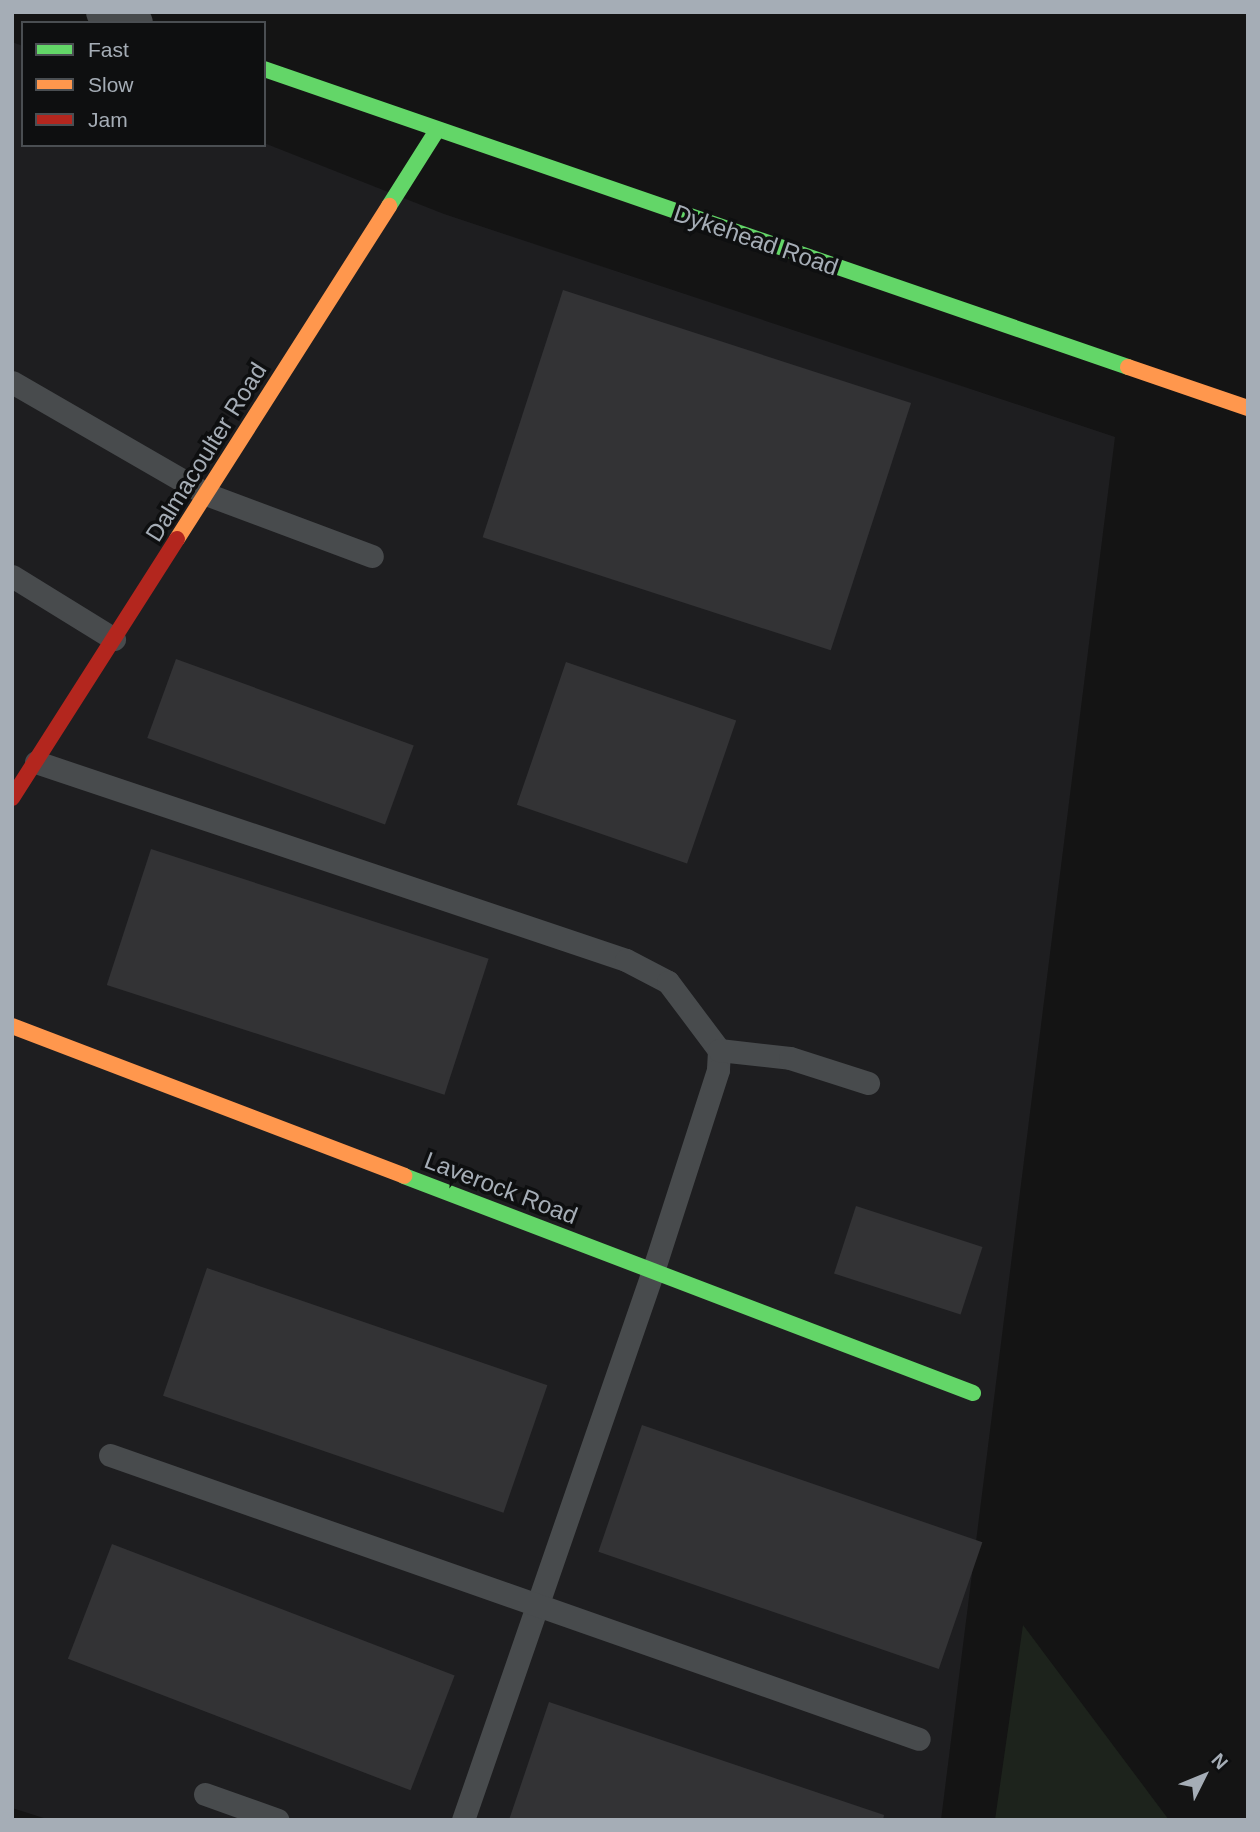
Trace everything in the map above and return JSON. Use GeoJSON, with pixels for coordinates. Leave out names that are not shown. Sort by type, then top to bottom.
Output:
{"type":"FeatureCollection","features":[{"type":"Feature","properties":{"kind":"street"},"geometry":{"type":"LineString","coordinates":[[105,12],[129,21]]}},
{"type":"Feature","properties":{"kind":"street","name":"Dykehead Road"},"geometry":{"type":"LineString","coordinates":[[266,70],[437,131],[1248,408]]}},
{"type":"Feature","properties":{"kind":"street","name":"Dalmacoulter Road"},"geometry":{"type":"LineString","coordinates":[[12,799],[437,131]]}},
{"type":"Feature","properties":{"kind":"street","name":"Laverock Road"},"geometry":{"type":"LineString","coordinates":[[12,1026],[973,1393]]}},
{"type":"Feature","properties":{"kind":"lane"},"geometry":{"type":"LineString","coordinates":[[12,382],[206,494],[372,556]]}},
{"type":"Feature","properties":{"kind":"lane"},"geometry":{"type":"LineString","coordinates":[[12,576],[114,639]]}},
{"type":"Feature","properties":{"kind":"lane"},"geometry":{"type":"LineString","coordinates":[[36,762],[625,960],[668,982],[719,1050],[718,1070],[653,1271],[534,1607],[463,1820]]}},
{"type":"Feature","properties":{"kind":"lane"},"geometry":{"type":"LineString","coordinates":[[719,1050],[790,1058],[868,1083]]}},
{"type":"Feature","properties":{"kind":"lane"},"geometry":{"type":"LineString","coordinates":[[110,1455],[534,1607],[919,1739]]}},
{"type":"Feature","properties":{"kind":"lane"},"geometry":{"type":"LineString","coordinates":[[205,1794],[278,1820]]}},
{"type":"Feature","properties":{"kind":"shaded area"},"geometry":{"type":"Polygon","coordinates":[[[12,42],[21,45],[21,147],[266,147],[266,144],[444,214],[1115,437],[941,1820],[50,1820],[12,1808],[12,42]]]}},
{"type":"Feature","properties":{"kind":"shaded area"},"geometry":{"type":"Polygon","coordinates":[[[1023,1625],[1169,1820],[995,1820],[1023,1625]]]}},
{"type":"Feature","properties":{"kind":"building"},"geometry":{"type":"Polygon","coordinates":[[[563,290],[911,403],[831,650],[483,537],[563,290]]]}},
{"type":"Feature","properties":{"kind":"building"},"geometry":{"type":"Polygon","coordinates":[[[176,659],[414,746],[385,824],[147,738],[176,659]]]}},
{"type":"Feature","properties":{"kind":"building"},"geometry":{"type":"Polygon","coordinates":[[[566,662],[736,721],[687,863],[517,805],[566,662]]]}},
{"type":"Feature","properties":{"kind":"building"},"geometry":{"type":"Polygon","coordinates":[[[151,849],[489,959],[444,1095],[107,985],[151,849]]]}},
{"type":"Feature","properties":{"kind":"building"},"geometry":{"type":"Polygon","coordinates":[[[856,1206],[982,1247],[961,1315],[834,1274],[856,1206]]]}},
{"type":"Feature","properties":{"kind":"building"},"geometry":{"type":"Polygon","coordinates":[[[207,1268],[547,1385],[503,1513],[163,1396],[207,1268]]]}},
{"type":"Feature","properties":{"kind":"building"},"geometry":{"type":"Polygon","coordinates":[[[642,1425],[982,1542],[939,1669],[598,1552],[642,1425]]]}},
{"type":"Feature","properties":{"kind":"building"},"geometry":{"type":"Polygon","coordinates":[[[112,1544],[455,1676],[411,1790],[68,1659],[112,1544]]]}},
{"type":"Feature","properties":{"kind":"building"},"geometry":{"type":"Polygon","coordinates":[[[549,1702],[884,1815],[883,1820],[509,1820],[549,1702]]]}},
{"type":"Feature","properties":{"kind":"traffic: fast"},"geometry":{"type":"LineString","coordinates":[[266,70],[1128,367]]}},
{"type":"Feature","properties":{"kind":"traffic: fast"},"geometry":{"type":"LineString","coordinates":[[389,206],[437,130]]}},
{"type":"Feature","properties":{"kind":"traffic: fast"},"geometry":{"type":"LineString","coordinates":[[404,1176],[973,1393]]}},
{"type":"Feature","properties":{"kind":"traffic: slow"},"geometry":{"type":"LineString","coordinates":[[177,539],[389,206]]}},
{"type":"Feature","properties":{"kind":"traffic: slow"},"geometry":{"type":"LineString","coordinates":[[1128,367],[1248,408]]}},
{"type":"Feature","properties":{"kind":"traffic: slow"},"geometry":{"type":"LineString","coordinates":[[12,1026],[404,1176]]}},
{"type":"Feature","properties":{"kind":"traffic: jam"},"geometry":{"type":"LineString","coordinates":[[12,798],[177,539]]}}]}
